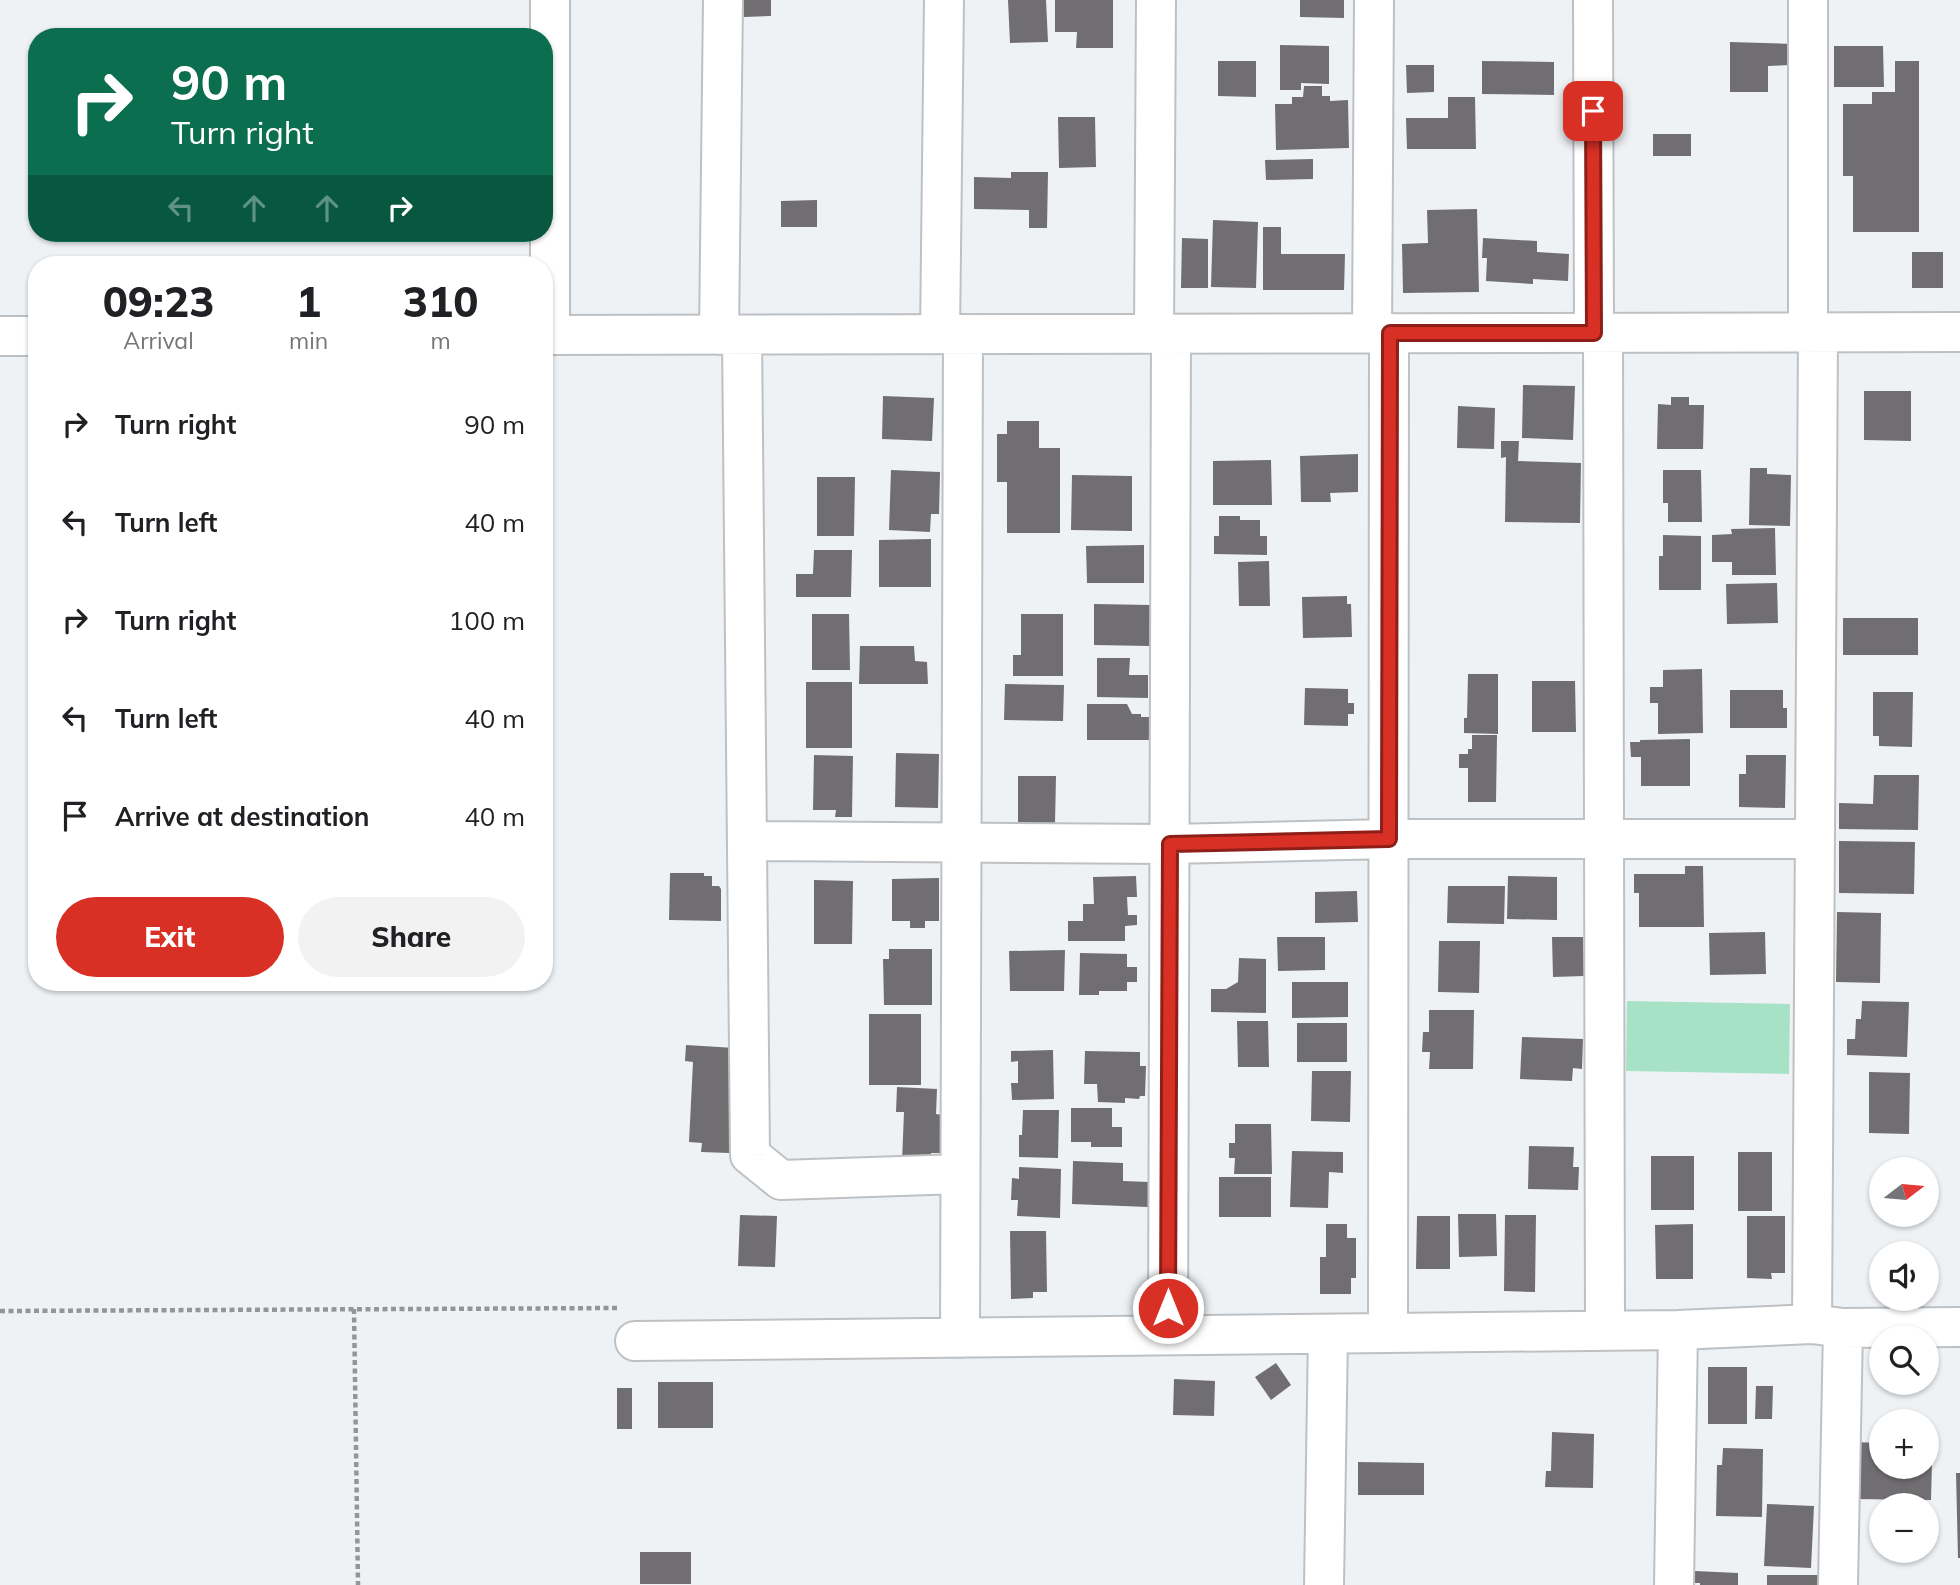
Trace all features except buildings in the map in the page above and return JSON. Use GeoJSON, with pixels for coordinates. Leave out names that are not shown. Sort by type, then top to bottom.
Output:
{"type":"FeatureCollection","features":[{"type":"Feature","properties":{"kind":"street"},"geometry":{"type":"LineString","coordinates":[[550,0],[550,28]]}},
{"type":"Feature","properties":{"kind":"street"},"geometry":{"type":"LineString","coordinates":[[723,0],[730,335],[747,841],[751,1155],[781,1180],[960,1174]]}},
{"type":"Feature","properties":{"kind":"street"},"geometry":{"type":"LineString","coordinates":[[944,0],[962,842],[960,1338]]}},
{"type":"Feature","properties":{"kind":"street"},"geometry":{"type":"LineString","coordinates":[[1156,0],[1170,844],[1168,1335]]}},
{"type":"Feature","properties":{"kind":"street"},"geometry":{"type":"LineString","coordinates":[[1374,0],[1389,839],[1388,1333]]}},
{"type":"Feature","properties":{"kind":"street"},"geometry":{"type":"LineString","coordinates":[[1593,0],[1604,839],[1605,1331]]}},
{"type":"Feature","properties":{"kind":"street"},"geometry":{"type":"LineString","coordinates":[[1808,0],[1813,332],[1814,839],[1838,1585]]}},
{"type":"Feature","properties":{"kind":"street"},"geometry":{"type":"LineString","coordinates":[[553,335],[1960,332]]}},
{"type":"Feature","properties":{"kind":"street"},"geometry":{"type":"LineString","coordinates":[[0,336],[28,336]]}},
{"type":"Feature","properties":{"kind":"street"},"geometry":{"type":"LineString","coordinates":[[747,841],[1170,844],[1389,839],[1814,839]]}},
{"type":"Feature","properties":{"kind":"street"},"geometry":{"type":"LineString","coordinates":[[633,1325],[960,1338],[1828,1326],[1960,1327]]}},
{"type":"Feature","properties":{"kind":"street"},"geometry":{"type":"LineString","coordinates":[[1674,1585],[1678,1330]]}},
{"type":"Feature","properties":{"kind":"street"},"geometry":{"type":"LineString","coordinates":[[1324,1585],[1328,1334]]}},
{"type":"Feature","properties":{"kind":"path"},"geometry":{"type":"LineString","coordinates":[[354,1309],[358,1585]]}},
{"type":"Feature","properties":{"kind":"path"},"geometry":{"type":"LineString","coordinates":[[0,1311],[354,1309],[633,1325]]}},
{"type":"Feature","properties":{"kind":"green space"},"geometry":{"type":"Polygon","coordinates":[[[1627,1001],[1790,1004],[1789,1074],[1626,1071],[1627,1001]]]}},
{"type":"Feature","properties":{"kind":"route"},"geometry":{"type":"LineString","coordinates":[[1168,1308],[1170,844],[1389,839],[1390,333],[1594,333],[1593,111]]}}]}
